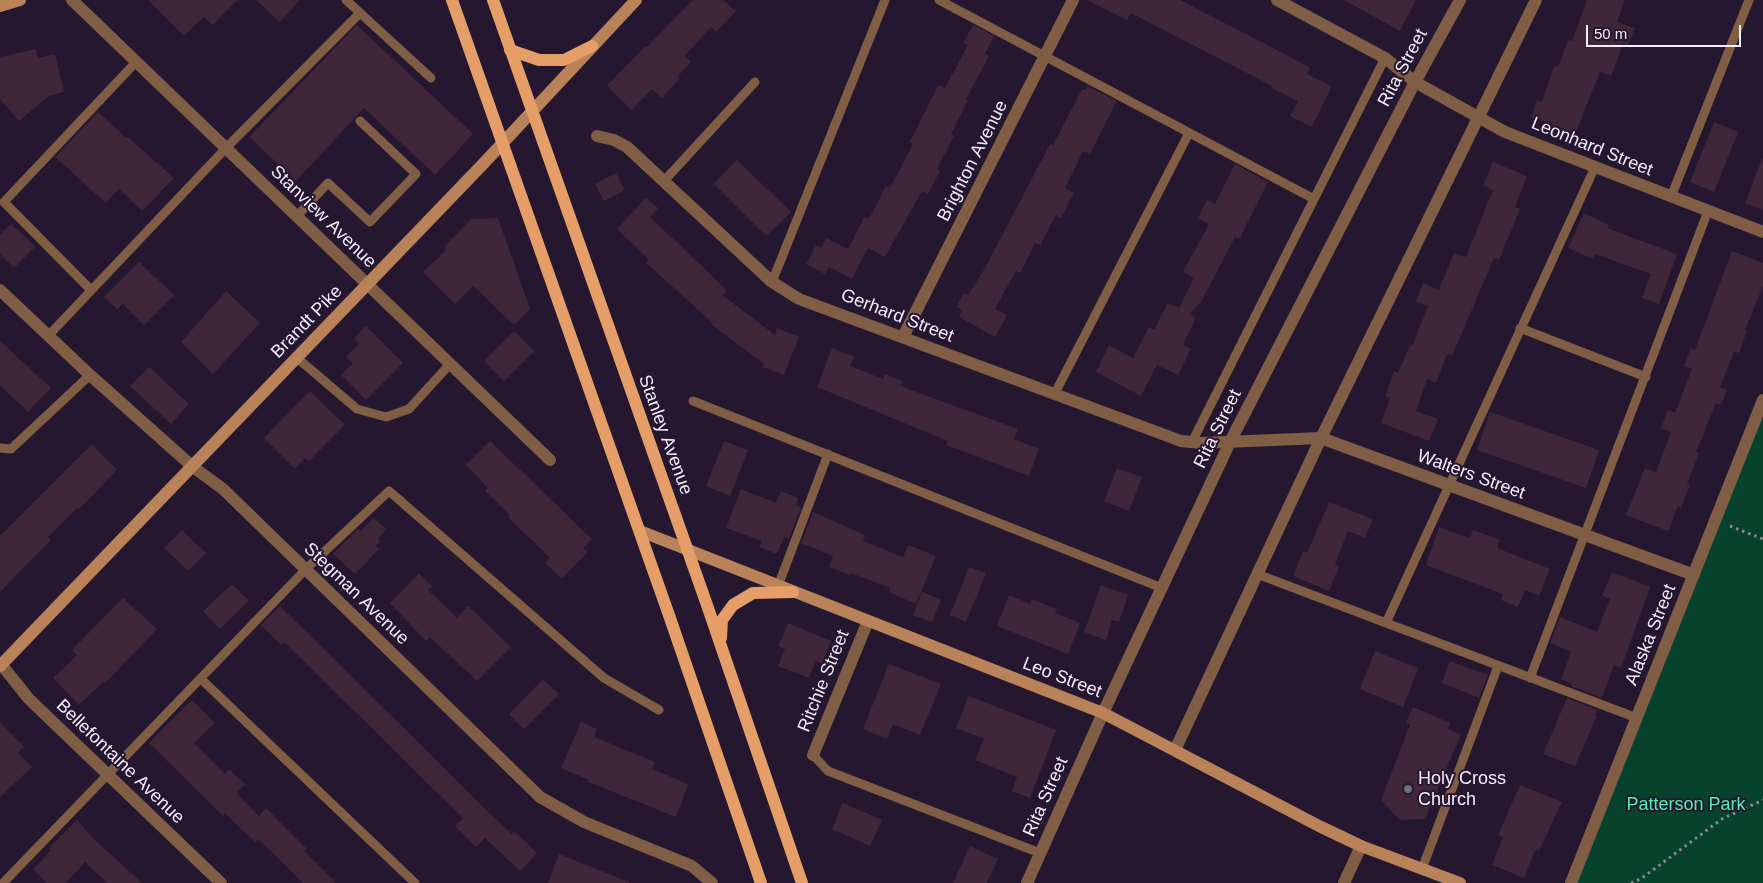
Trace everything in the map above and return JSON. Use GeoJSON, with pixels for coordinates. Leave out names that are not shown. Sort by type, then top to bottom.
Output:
{"type":"FeatureCollection","features":[{"type":"Feature","properties":{"kind":"main road"},"geometry":{"type":"LineString","coordinates":[[452,0],[640,531],[761,883]]}},
{"type":"Feature","properties":{"kind":"main road","name":"Stanley Avenue"},"geometry":{"type":"LineString","coordinates":[[493,0],[802,883]]}},
{"type":"Feature","properties":{"kind":"main road"},"geometry":{"type":"LineString","coordinates":[[510,50],[540,60],[564,60],[592,46]]}},
{"type":"Feature","properties":{"kind":"main road"},"geometry":{"type":"LineString","coordinates":[[720,645],[722,620],[733,605],[754,593],[793,592]]}},
{"type":"Feature","properties":{"kind":"street"},"geometry":{"type":"LineString","coordinates":[[0,6],[20,0]]}},
{"type":"Feature","properties":{"kind":"street","name":"Stanview Avenue"},"geometry":{"type":"LineString","coordinates":[[72,0],[550,460]]}},
{"type":"Feature","properties":{"kind":"street","name":"Brandt Pike"},"geometry":{"type":"LineString","coordinates":[[0,665],[193,467],[502,144],[636,0]]}},
{"type":"Feature","properties":{"kind":"street","name":"Brighton Avenue"},"geometry":{"type":"LineString","coordinates":[[903,337],[1073,0]]}},
{"type":"Feature","properties":{"kind":"street","name":"Leonhard Street"},"geometry":{"type":"LineString","coordinates":[[1278,0],[1385,58],[1415,82],[1478,115],[1505,132],[1763,232]]}},
{"type":"Feature","properties":{"kind":"street","name":"Rita Street"},"geometry":{"type":"LineString","coordinates":[[1027,883],[1103,713],[1231,440],[1415,82],[1460,0]]}},
{"type":"Feature","properties":{"kind":"street"},"geometry":{"type":"LineString","coordinates":[[1175,750],[1321,438],[1536,0]]}},
{"type":"Feature","properties":{"kind":"street","name":"Gerhard Street"},"geometry":{"type":"LineString","coordinates":[[597,136],[614,140],[628,147],[772,282],[798,298],[1181,441],[1231,440]]}},
{"type":"Feature","properties":{"kind":"street","name":"Stegman Avenue"},"geometry":{"type":"LineString","coordinates":[[0,290],[90,376],[193,467],[223,489],[540,797],[584,822],[692,866],[712,883]]}},
{"type":"Feature","properties":{"kind":"street","name":"Alaska Street"},"geometry":{"type":"LineString","coordinates":[[1572,883],[1763,400]]}},
{"type":"Feature","properties":{"kind":"street","name":"Walters Street"},"geometry":{"type":"LineString","coordinates":[[1231,440],[1321,438],[1694,575]]}},
{"type":"Feature","properties":{"kind":"street","name":"Leo Street"},"geometry":{"type":"LineString","coordinates":[[640,531],[1103,713],[1319,826],[1361,846],[1460,883]]}},
{"type":"Feature","properties":{"kind":"street","name":"Ritchie Street"},"geometry":{"type":"LineString","coordinates":[[813,755],[868,621]]}},
{"type":"Feature","properties":{"kind":"street","name":"Bellefontaine Avenue"},"geometry":{"type":"LineString","coordinates":[[0,665],[29,699],[221,883]]}},
{"type":"Feature","properties":{"kind":"street"},"geometry":{"type":"LineString","coordinates":[[1344,883],[1361,846]]}},
{"type":"Feature","properties":{"kind":"lane"},"geometry":{"type":"LineString","coordinates":[[346,0],[431,78]]}},
{"type":"Feature","properties":{"kind":"lane"},"geometry":{"type":"LineString","coordinates":[[772,282],[885,0]]}},
{"type":"Feature","properties":{"kind":"lane"},"geometry":{"type":"LineString","coordinates":[[939,0],[1314,199]]}},
{"type":"Feature","properties":{"kind":"lane"},"geometry":{"type":"LineString","coordinates":[[1671,197],[1749,0]]}},
{"type":"Feature","properties":{"kind":"lane"},"geometry":{"type":"LineString","coordinates":[[48,336],[226,148],[360,13]]}},
{"type":"Feature","properties":{"kind":"lane"},"geometry":{"type":"LineString","coordinates":[[1192,442],[1385,58]]}},
{"type":"Feature","properties":{"kind":"lane"},"geometry":{"type":"LineString","coordinates":[[91,290],[4,202],[136,62]]}},
{"type":"Feature","properties":{"kind":"lane"},"geometry":{"type":"LineString","coordinates":[[664,181],[755,82]]}},
{"type":"Feature","properties":{"kind":"lane"},"geometry":{"type":"LineString","coordinates":[[297,216],[328,183],[370,222],[416,174],[360,121]]}},
{"type":"Feature","properties":{"kind":"lane"},"geometry":{"type":"LineString","coordinates":[[1054,395],[1188,133]]}},
{"type":"Feature","properties":{"kind":"lane"},"geometry":{"type":"LineString","coordinates":[[1386,623],[1595,167]]}},
{"type":"Feature","properties":{"kind":"lane"},"geometry":{"type":"LineString","coordinates":[[1530,678],[1708,211]]}},
{"type":"Feature","properties":{"kind":"lane"},"geometry":{"type":"LineString","coordinates":[[1520,328],[1646,376]]}},
{"type":"Feature","properties":{"kind":"lane"},"geometry":{"type":"LineString","coordinates":[[296,358],[356,409],[386,417],[408,409],[450,364]]}},
{"type":"Feature","properties":{"kind":"lane"},"geometry":{"type":"LineString","coordinates":[[0,448],[11,449],[90,376]]}},
{"type":"Feature","properties":{"kind":"lane"},"geometry":{"type":"LineString","coordinates":[[693,401],[1162,588]]}},
{"type":"Feature","properties":{"kind":"lane"},"geometry":{"type":"LineString","coordinates":[[778,586],[828,454]]}},
{"type":"Feature","properties":{"kind":"lane"},"geometry":{"type":"LineString","coordinates":[[8,881],[306,569],[389,491],[604,678],[659,710]]}},
{"type":"Feature","properties":{"kind":"lane"},"geometry":{"type":"LineString","coordinates":[[1257,574],[1637,718]]}},
{"type":"Feature","properties":{"kind":"lane"},"geometry":{"type":"LineString","coordinates":[[1422,869],[1498,666]]}},
{"type":"Feature","properties":{"kind":"lane"},"geometry":{"type":"LineString","coordinates":[[201,679],[415,883]]}},
{"type":"Feature","properties":{"kind":"lane"},"geometry":{"type":"LineString","coordinates":[[813,755],[828,771],[1040,853]]}},
{"type":"Feature","properties":{"kind":"path"},"geometry":{"type":"LineString","coordinates":[[1716,520],[1763,539]]}},
{"type":"Feature","properties":{"kind":"path"},"geometry":{"type":"LineString","coordinates":[[1631,883],[1642,878],[1722,819],[1763,800]]}},
{"type":"Feature","properties":{"kind":"green space","name":"Patterson Park"},"geometry":{"type":"Polygon","coordinates":[[[1763,400],[1763,883],[1571,883],[1763,400]]]}},
{"type":"Feature","properties":{"kind":"building"},"geometry":{"type":"Polygon","coordinates":[[[148,0],[237,0],[213,25],[204,17],[184,36],[148,0]]]}},
{"type":"Feature","properties":{"kind":"building"},"geometry":{"type":"Polygon","coordinates":[[[256,0],[300,0],[280,22],[256,0]]]}},
{"type":"Feature","properties":{"kind":"building"},"geometry":{"type":"Polygon","coordinates":[[[693,0],[723,0],[736,11],[716,32],[711,27],[689,51],[685,56],[691,62],[662,98],[652,89],[632,110],[607,86],[693,0]]]}},
{"type":"Feature","properties":{"kind":"building"},"geometry":{"type":"Polygon","coordinates":[[[1087,0],[1180,0],[1310,68],[1307,74],[1332,86],[1312,127],[1290,116],[1298,101],[1271,88],[1272,86],[1131,13],[1127,20],[1087,0]]]}},
{"type":"Feature","properties":{"kind":"building"},"geometry":{"type":"Polygon","coordinates":[[[1344,0],[1416,0],[1400,31],[1344,0]]]}},
{"type":"Feature","properties":{"kind":"building"},"geometry":{"type":"Polygon","coordinates":[[[1587,0],[1625,0],[1617,22],[1635,28],[1628,46],[1623,44],[1611,76],[1600,72],[1575,134],[1531,117],[1537,100],[1542,102],[1554,66],[1558,67],[1568,40],[1572,41],[1587,0]]]}},
{"type":"Feature","properties":{"kind":"building"},"geometry":{"type":"Polygon","coordinates":[[[357,25],[473,134],[435,175],[364,108],[296,181],[249,137],[357,25]]]}},
{"type":"Feature","properties":{"kind":"building"},"geometry":{"type":"Polygon","coordinates":[[[973,25],[994,36],[985,54],[989,56],[966,99],[968,100],[951,134],[954,136],[937,169],[940,171],[928,194],[922,191],[885,257],[868,248],[852,279],[829,267],[825,274],[806,264],[816,245],[821,248],[826,238],[848,249],[864,217],[869,219],[886,186],[890,188],[913,144],[910,142],[938,85],[945,88],[968,45],[963,43],[973,25]]]}},
{"type":"Feature","properties":{"kind":"building"},"geometry":{"type":"Polygon","coordinates":[[[36,49],[38,58],[55,54],[64,92],[49,96],[19,121],[0,99],[0,57],[36,49]]]}},
{"type":"Feature","properties":{"kind":"building"},"geometry":{"type":"Polygon","coordinates":[[[1087,86],[1117,101],[1090,154],[1083,151],[1065,188],[1074,193],[1061,218],[1056,215],[1040,245],[1035,243],[1020,273],[1016,271],[995,309],[1007,315],[995,337],[959,317],[962,310],[956,307],[964,293],[968,295],[985,268],[1050,144],[1053,145],[1082,89],[1085,90],[1087,86]]]}},
{"type":"Feature","properties":{"kind":"building"},"geometry":{"type":"Polygon","coordinates":[[[98,112],[174,178],[142,211],[119,189],[106,203],[55,157],[98,112]]]}},
{"type":"Feature","properties":{"kind":"building"},"geometry":{"type":"Polygon","coordinates":[[[1714,122],[1738,132],[1714,192],[1690,182],[1714,122]]]}},
{"type":"Feature","properties":{"kind":"building"},"geometry":{"type":"Polygon","coordinates":[[[737,160],[791,212],[766,236],[714,184],[737,160]]]}},
{"type":"Feature","properties":{"kind":"building"},"geometry":{"type":"Polygon","coordinates":[[[1763,160],[1763,210],[1745,203],[1763,160]]]}},
{"type":"Feature","properties":{"kind":"building"},"geometry":{"type":"Polygon","coordinates":[[[1493,162],[1527,176],[1515,207],[1520,209],[1499,260],[1494,258],[1452,356],[1447,354],[1436,383],[1427,379],[1416,411],[1438,419],[1429,441],[1381,423],[1390,398],[1385,396],[1394,371],[1398,373],[1410,345],[1412,346],[1428,306],[1416,301],[1423,283],[1439,290],[1454,253],[1466,257],[1493,190],[1483,186],[1493,162]]]}},
{"type":"Feature","properties":{"kind":"building"},"geometry":{"type":"Polygon","coordinates":[[[1235,164],[1268,182],[1239,239],[1235,237],[1201,302],[1190,314],[1196,318],[1183,345],[1191,349],[1178,375],[1157,365],[1141,396],[1096,372],[1109,345],[1133,358],[1149,327],[1154,330],[1168,303],[1179,308],[1194,278],[1183,272],[1209,224],[1198,218],[1207,200],[1215,204],[1235,164]]]}},
{"type":"Feature","properties":{"kind":"building"},"geometry":{"type":"Polygon","coordinates":[[[616,173],[625,190],[604,201],[595,184],[616,173]]]}},
{"type":"Feature","properties":{"kind":"building"},"geometry":{"type":"Polygon","coordinates":[[[646,198],[658,208],[650,217],[727,290],[722,295],[775,335],[777,328],[799,337],[784,375],[763,367],[764,364],[712,325],[713,323],[646,263],[649,259],[617,229],[646,198]]]}},
{"type":"Feature","properties":{"kind":"building"},"geometry":{"type":"Polygon","coordinates":[[[1584,213],[1609,225],[1607,228],[1677,254],[1659,304],[1642,298],[1651,274],[1595,254],[1593,259],[1568,248],[1584,213]]]}},
{"type":"Feature","properties":{"kind":"building"},"geometry":{"type":"Polygon","coordinates":[[[498,218],[530,309],[514,325],[473,286],[455,304],[423,272],[446,250],[444,247],[471,219],[498,218]]]}},
{"type":"Feature","properties":{"kind":"building"},"geometry":{"type":"Polygon","coordinates":[[[11,224],[35,247],[14,268],[0,254],[0,235],[11,224]]]}},
{"type":"Feature","properties":{"kind":"building"},"geometry":{"type":"Polygon","coordinates":[[[1732,251],[1763,263],[1763,286],[1745,330],[1747,331],[1739,353],[1734,352],[1720,387],[1727,390],[1721,405],[1716,403],[1696,452],[1699,453],[1687,484],[1690,485],[1681,508],[1678,506],[1668,531],[1626,515],[1645,468],[1656,472],[1671,432],[1661,428],[1668,410],[1675,413],[1692,369],[1684,366],[1691,348],[1695,350],[1732,251]]]}},
{"type":"Feature","properties":{"kind":"building"},"geometry":{"type":"Polygon","coordinates":[[[139,262],[174,295],[144,325],[123,304],[117,309],[104,297],[139,262]]]}},
{"type":"Feature","properties":{"kind":"building"},"geometry":{"type":"Polygon","coordinates":[[[226,291],[260,323],[213,374],[181,342],[226,291]]]}},
{"type":"Feature","properties":{"kind":"building"},"geometry":{"type":"Polygon","coordinates":[[[366,326],[403,363],[366,400],[341,375],[353,363],[346,357],[359,344],[354,338],[366,326]]]}},
{"type":"Feature","properties":{"kind":"building"},"geometry":{"type":"Polygon","coordinates":[[[514,331],[534,351],[504,381],[484,361],[514,331]]]}},
{"type":"Feature","properties":{"kind":"building"},"geometry":{"type":"Polygon","coordinates":[[[0,341],[51,388],[28,412],[0,385],[0,341]]]}},
{"type":"Feature","properties":{"kind":"building"},"geometry":{"type":"Polygon","coordinates":[[[832,348],[854,357],[850,366],[883,379],[885,374],[902,381],[900,386],[1018,429],[1014,439],[1039,449],[1029,476],[946,445],[948,441],[817,387],[832,348]]]}},
{"type":"Feature","properties":{"kind":"building"},"geometry":{"type":"Polygon","coordinates":[[[149,367],[189,404],[171,424],[130,386],[149,367]]]}},
{"type":"Feature","properties":{"kind":"building"},"geometry":{"type":"Polygon","coordinates":[[[310,391],[345,425],[309,461],[305,458],[295,469],[264,438],[310,391]]]}},
{"type":"Feature","properties":{"kind":"building"},"geometry":{"type":"Polygon","coordinates":[[[1490,412],[1599,450],[1586,488],[1477,450],[1490,412]]]}},
{"type":"Feature","properties":{"kind":"building"},"geometry":{"type":"Polygon","coordinates":[[[490,441],[592,539],[583,548],[588,552],[562,579],[545,563],[550,558],[508,517],[510,515],[485,491],[488,488],[466,465],[490,441]]]}},
{"type":"Feature","properties":{"kind":"building"},"geometry":{"type":"Polygon","coordinates":[[[724,441],[748,450],[730,496],[706,486],[724,441]]]}},
{"type":"Feature","properties":{"kind":"building"},"geometry":{"type":"Polygon","coordinates":[[[92,444],[117,470],[79,509],[77,508],[48,537],[51,540],[0,592],[0,536],[92,444]]]}},
{"type":"Feature","properties":{"kind":"building"},"geometry":{"type":"Polygon","coordinates":[[[1117,468],[1142,477],[1129,511],[1104,501],[1117,468]]]}},
{"type":"Feature","properties":{"kind":"building"},"geometry":{"type":"Polygon","coordinates":[[[741,489],[776,503],[781,491],[798,498],[796,505],[801,508],[789,539],[784,537],[777,554],[759,547],[762,541],[726,528],[741,489]]]}},
{"type":"Feature","properties":{"kind":"building"},"geometry":{"type":"Polygon","coordinates":[[[1329,502],[1373,519],[1365,538],[1348,531],[1335,564],[1339,566],[1329,591],[1293,576],[1303,551],[1307,553],[1329,502]]]}},
{"type":"Feature","properties":{"kind":"building"},"geometry":{"type":"Polygon","coordinates":[[[813,512],[865,535],[863,541],[903,557],[908,545],[936,556],[916,604],[889,592],[890,588],[829,567],[833,556],[801,543],[813,512]]]}},
{"type":"Feature","properties":{"kind":"building"},"geometry":{"type":"Polygon","coordinates":[[[374,518],[386,529],[378,539],[380,541],[376,546],[379,549],[355,574],[333,554],[358,529],[361,531],[374,518]]]}},
{"type":"Feature","properties":{"kind":"building"},"geometry":{"type":"Polygon","coordinates":[[[1439,527],[1470,538],[1473,530],[1500,540],[1497,548],[1550,569],[1539,596],[1525,590],[1518,607],[1501,600],[1503,594],[1426,565],[1439,527]]]}},
{"type":"Feature","properties":{"kind":"building"},"geometry":{"type":"Polygon","coordinates":[[[182,530],[206,553],[188,571],[164,548],[182,530]]]}},
{"type":"Feature","properties":{"kind":"building"},"geometry":{"type":"Polygon","coordinates":[[[969,567],[986,573],[966,622],[950,615],[969,567]]]}},
{"type":"Feature","properties":{"kind":"building"},"geometry":{"type":"Polygon","coordinates":[[[1612,572],[1650,587],[1621,668],[1614,665],[1602,698],[1571,686],[1572,684],[1561,679],[1571,652],[1550,643],[1560,617],[1597,632],[1610,599],[1602,596],[1612,572]]]}},
{"type":"Feature","properties":{"kind":"building"},"geometry":{"type":"Polygon","coordinates":[[[419,573],[432,586],[428,590],[457,618],[468,606],[511,647],[477,681],[430,637],[426,641],[390,603],[419,573]]]}},
{"type":"Feature","properties":{"kind":"building"},"geometry":{"type":"Polygon","coordinates":[[[232,584],[249,601],[220,629],[203,611],[232,584]]]}},
{"type":"Feature","properties":{"kind":"building"},"geometry":{"type":"Polygon","coordinates":[[[1101,585],[1128,595],[1119,622],[1112,620],[1106,640],[1084,632],[1101,585]]]}},
{"type":"Feature","properties":{"kind":"building"},"geometry":{"type":"Polygon","coordinates":[[[922,592],[941,599],[932,622],[913,615],[922,592]]]}},
{"type":"Feature","properties":{"kind":"building"},"geometry":{"type":"Polygon","coordinates":[[[1009,595],[1030,604],[1032,599],[1057,609],[1055,613],[1080,623],[1068,654],[997,626],[1009,595]]]}},
{"type":"Feature","properties":{"kind":"building"},"geometry":{"type":"Polygon","coordinates":[[[123,598],[157,629],[105,683],[104,681],[79,705],[53,678],[77,655],[72,650],[123,598]]]}},
{"type":"Feature","properties":{"kind":"building"},"geometry":{"type":"Polygon","coordinates":[[[280,606],[511,834],[514,831],[537,853],[520,871],[485,838],[476,847],[455,826],[463,818],[284,642],[281,645],[261,625],[280,606]]]}},
{"type":"Feature","properties":{"kind":"building"},"geometry":{"type":"Polygon","coordinates":[[[788,623],[831,641],[822,664],[816,661],[809,678],[778,666],[785,649],[778,646],[788,623]]]}},
{"type":"Feature","properties":{"kind":"building"},"geometry":{"type":"Polygon","coordinates":[[[1375,651],[1418,668],[1403,707],[1360,689],[1375,651]]]}},
{"type":"Feature","properties":{"kind":"building"},"geometry":{"type":"Polygon","coordinates":[[[1450,661],[1488,675],[1479,698],[1442,683],[1450,661]]]}},
{"type":"Feature","properties":{"kind":"building"},"geometry":{"type":"Polygon","coordinates":[[[889,664],[941,684],[920,735],[893,724],[887,739],[863,729],[889,664]]]}},
{"type":"Feature","properties":{"kind":"building"},"geometry":{"type":"Polygon","coordinates":[[[543,679],[559,694],[524,729],[509,714],[543,679]]]}},
{"type":"Feature","properties":{"kind":"building"},"geometry":{"type":"Polygon","coordinates":[[[969,696],[1056,730],[1030,798],[1012,791],[1017,777],[975,760],[984,739],[956,728],[969,696]]]}},
{"type":"Feature","properties":{"kind":"building"},"geometry":{"type":"Polygon","coordinates":[[[1567,698],[1597,710],[1595,716],[1597,716],[1575,766],[1543,754],[1567,698]]]}},
{"type":"Feature","properties":{"kind":"building"},"geometry":{"type":"Polygon","coordinates":[[[192,700],[215,723],[194,743],[225,774],[229,769],[245,784],[236,793],[259,816],[266,808],[307,849],[304,851],[336,883],[303,883],[258,839],[255,842],[225,813],[223,816],[149,743],[192,700]]]}},
{"type":"Feature","properties":{"kind":"building"},"geometry":{"type":"Polygon","coordinates":[[[1413,707],[1450,723],[1448,729],[1461,734],[1425,819],[1400,820],[1381,800],[1410,725],[1406,723],[1413,707]]]}},
{"type":"Feature","properties":{"kind":"building"},"geometry":{"type":"Polygon","coordinates":[[[0,722],[24,747],[18,753],[32,767],[0,797],[0,722]]]}},
{"type":"Feature","properties":{"kind":"building"},"geometry":{"type":"Polygon","coordinates":[[[581,722],[597,729],[594,737],[655,762],[652,769],[688,784],[676,817],[588,782],[589,780],[561,768],[581,722]]]}},
{"type":"Feature","properties":{"kind":"building"},"geometry":{"type":"Polygon","coordinates":[[[1520,785],[1562,802],[1539,851],[1535,850],[1524,878],[1492,865],[1503,837],[1498,835],[1520,785]]]}},
{"type":"Feature","properties":{"kind":"building"},"geometry":{"type":"Polygon","coordinates":[[[843,803],[882,820],[870,846],[832,829],[843,803]]]}},
{"type":"Feature","properties":{"kind":"building"},"geometry":{"type":"Polygon","coordinates":[[[77,820],[96,841],[142,883],[107,883],[85,862],[66,883],[47,883],[33,870],[51,850],[49,848],[77,820]]]}},
{"type":"Feature","properties":{"kind":"building"},"geometry":{"type":"Polygon","coordinates":[[[970,846],[998,859],[987,883],[953,883],[970,846]]]}},
{"type":"Feature","properties":{"kind":"building"},"geometry":{"type":"Polygon","coordinates":[[[559,854],[629,882],[629,883],[548,883],[559,854]]]}},
{"type":"Feature","properties":{"kind":"place","name":"Holy Cross Church"},"geometry":{"type":"Point","coordinates":[1408,789]}}]}
